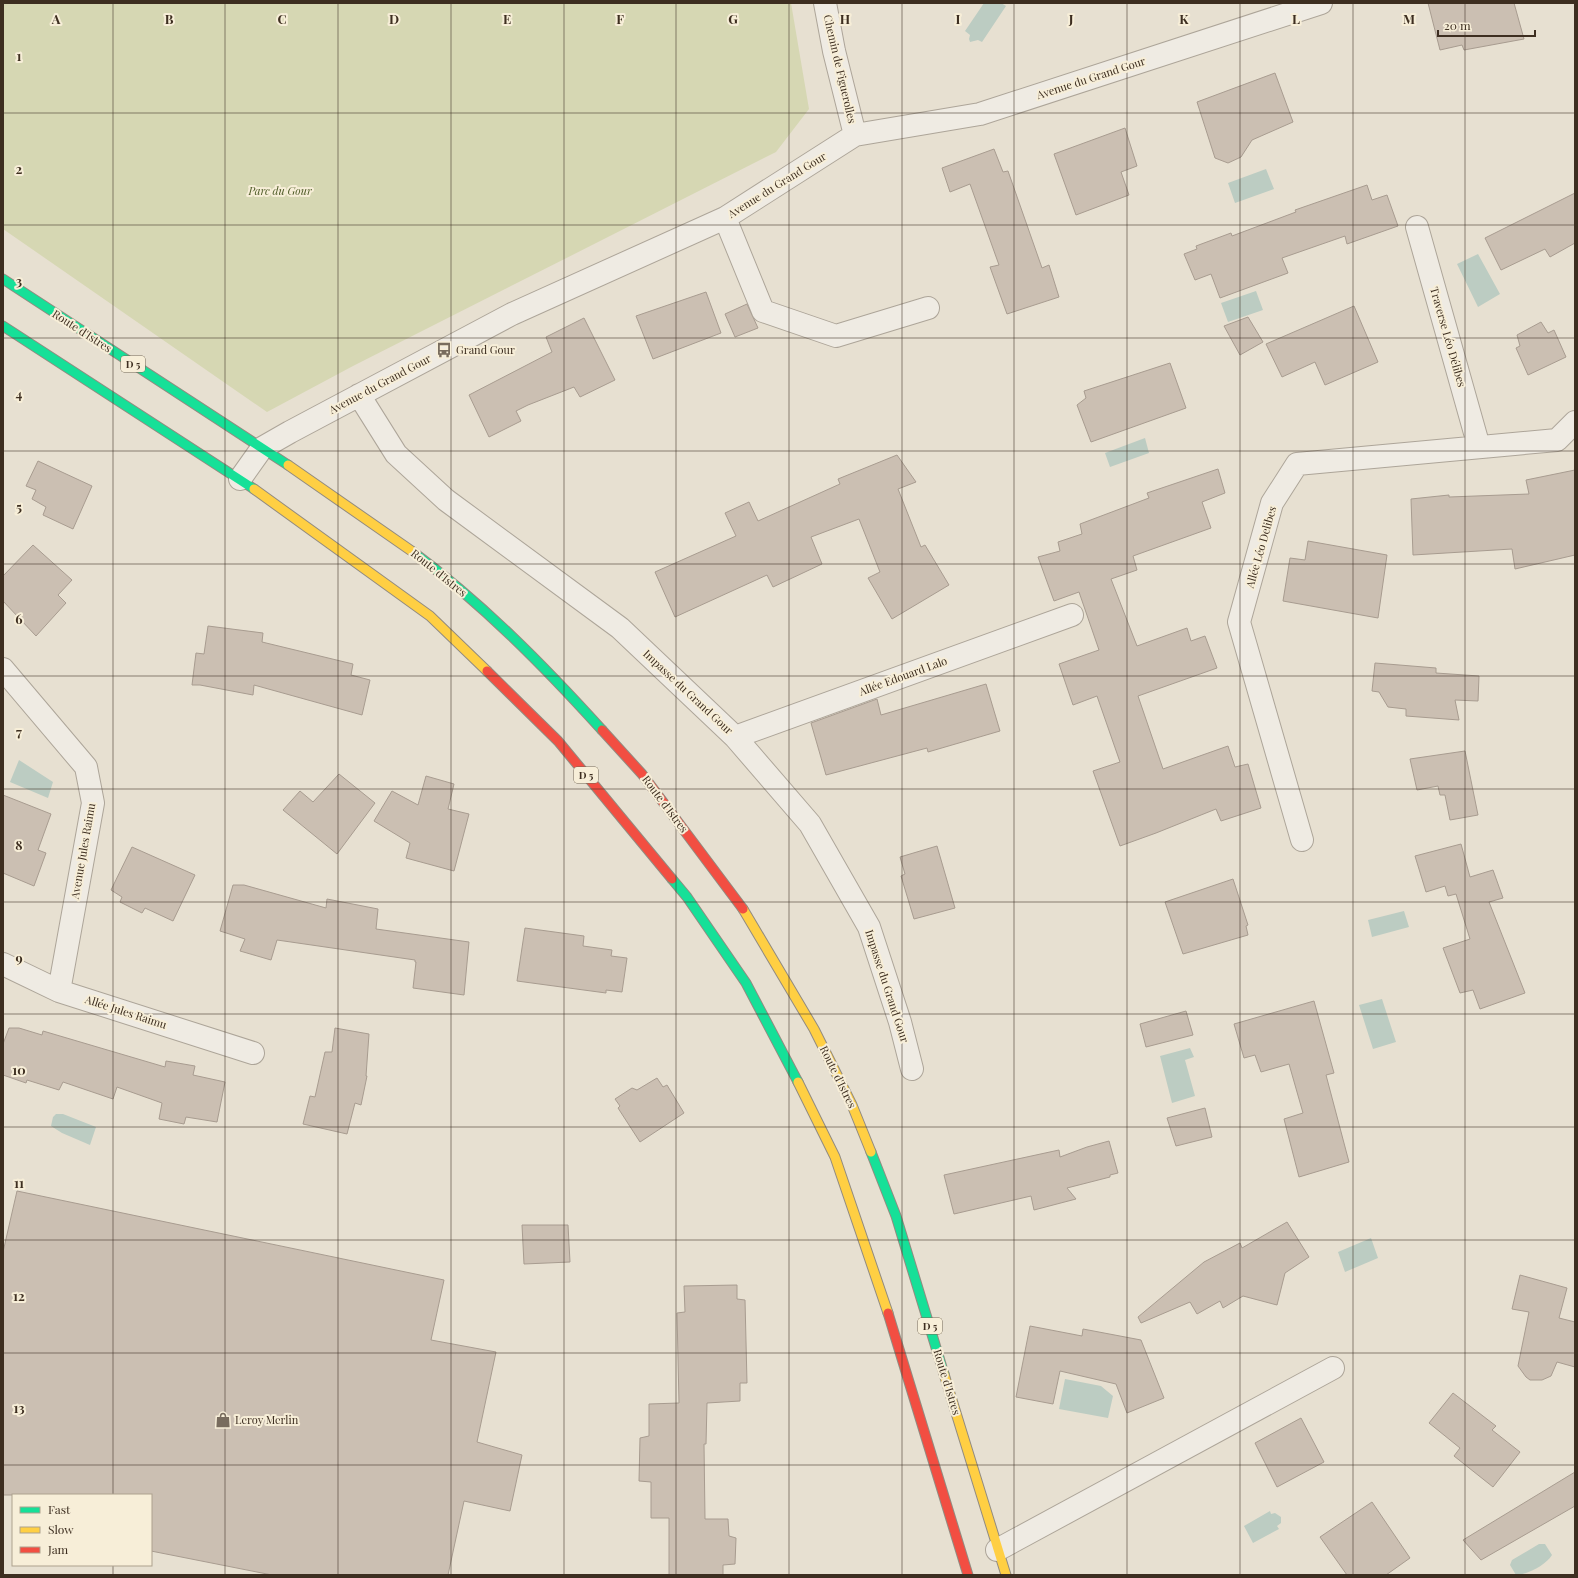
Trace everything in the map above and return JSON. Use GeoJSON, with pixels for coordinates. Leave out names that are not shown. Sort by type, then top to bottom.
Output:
{"type":"FeatureCollection","features":[{"type":"Feature","properties":{"kind":"main road","name":"Route d'Istres"},"geometry":{"type":"LineString","coordinates":[[3,279],[262,448],[385,531],[449,579],[522,645],[573,698],[642,774],[739,903],[818,1036],[852,1105],[893,1208],[997,1550],[1006,1575]]}},
{"type":"Feature","properties":{"kind":"main road","name":"D 5"},"geometry":{"type":"LineString","coordinates":[[3,326],[240,479],[430,616],[558,741],[687,897],[746,983],[811,1107],[835,1157],[872,1263],[968,1575]]}},
{"type":"Feature","properties":{"kind":"street","name":"Chemin de Figuerolles"},"geometry":{"type":"LineString","coordinates":[[825,3],[834,51],[855,135]]}},
{"type":"Feature","properties":{"kind":"street","name":"Avenue du Grand Gour"},"geometry":{"type":"LineString","coordinates":[[262,448],[512,314],[725,218],[855,135],[980,114],[1321,3]]}},
{"type":"Feature","properties":{"kind":"street"},"geometry":{"type":"LineString","coordinates":[[725,218],[763,310],[836,336],[928,308]]}},
{"type":"Feature","properties":{"kind":"street","name":"Traverse Léo Délibes"},"geometry":{"type":"LineString","coordinates":[[1417,227],[1479,447]]}},
{"type":"Feature","properties":{"kind":"street","name":"Impasse du Grand Gour"},"geometry":{"type":"LineString","coordinates":[[359,395],[396,454],[446,500],[620,628],[735,737],[810,824],[869,927],[900,1022],[912,1069]]}},
{"type":"Feature","properties":{"kind":"street","name":"Allée Léo Delibes"},"geometry":{"type":"LineString","coordinates":[[1302,840],[1239,622],[1272,503],[1296,464],[1557,440],[1575,422]]}},
{"type":"Feature","properties":{"kind":"street"},"geometry":{"type":"LineString","coordinates":[[240,479],[262,448]]}},
{"type":"Feature","properties":{"kind":"street","name":"Allée Edouard Lalo"},"geometry":{"type":"LineString","coordinates":[[735,737],[1072,615]]}},
{"type":"Feature","properties":{"kind":"street","name":"Avenue Jules Raimu"},"geometry":{"type":"LineString","coordinates":[[3,669],[86,767],[93,803],[59,991]]}},
{"type":"Feature","properties":{"kind":"street","name":"Allée Jules Raimu"},"geometry":{"type":"LineString","coordinates":[[3,964],[59,991],[252,1053]]}},
{"type":"Feature","properties":{"kind":"street"},"geometry":{"type":"LineString","coordinates":[[997,1550],[1333,1368]]}},
{"type":"Feature","properties":{"kind":"green space","name":"Parc du Gour"},"geometry":{"type":"Polygon","coordinates":[[[3,3],[791,3],[809,109],[776,152],[353,366],[267,412],[3,229],[3,3]]]}},
{"type":"Feature","properties":{"kind":"shaded area"},"geometry":{"type":"Polygon","coordinates":[[[984,3],[1001,3],[1006,6],[982,42],[978,40],[970,42],[970,35],[965,31],[984,3]]]}},
{"type":"Feature","properties":{"kind":"shaded area"},"geometry":{"type":"Polygon","coordinates":[[[1266,169],[1274,189],[1235,203],[1228,183],[1266,169]]]}},
{"type":"Feature","properties":{"kind":"shaded area"},"geometry":{"type":"Polygon","coordinates":[[[1478,254],[1500,294],[1478,307],[1457,264],[1478,254]]]}},
{"type":"Feature","properties":{"kind":"shaded area"},"geometry":{"type":"Polygon","coordinates":[[[1256,291],[1263,310],[1228,322],[1221,303],[1256,291]]]}},
{"type":"Feature","properties":{"kind":"shaded area"},"geometry":{"type":"Polygon","coordinates":[[[1145,438],[1149,453],[1110,467],[1105,453],[1145,438]]]}},
{"type":"Feature","properties":{"kind":"shaded area"},"geometry":{"type":"Polygon","coordinates":[[[19,760],[53,782],[48,798],[10,782],[19,760]]]}},
{"type":"Feature","properties":{"kind":"shaded area"},"geometry":{"type":"Polygon","coordinates":[[[1404,911],[1409,927],[1372,937],[1368,920],[1404,911]]]}},
{"type":"Feature","properties":{"kind":"shaded area"},"geometry":{"type":"Polygon","coordinates":[[[1382,999],[1396,1042],[1373,1049],[1359,1005],[1382,999]]]}},
{"type":"Feature","properties":{"kind":"shaded area"},"geometry":{"type":"Polygon","coordinates":[[[1190,1048],[1194,1057],[1185,1060],[1195,1096],[1172,1103],[1160,1056],[1190,1048]]]}},
{"type":"Feature","properties":{"kind":"shaded area"},"geometry":{"type":"Polygon","coordinates":[[[56,1114],[63,1114],[96,1127],[90,1145],[62,1133],[51,1126],[53,1117],[56,1114]]]}},
{"type":"Feature","properties":{"kind":"shaded area"},"geometry":{"type":"Polygon","coordinates":[[[1371,1238],[1378,1258],[1345,1272],[1338,1252],[1371,1238]]]}},
{"type":"Feature","properties":{"kind":"shaded area"},"geometry":{"type":"Polygon","coordinates":[[[1065,1379],[1101,1386],[1113,1396],[1108,1418],[1059,1409],[1065,1379]]]}},
{"type":"Feature","properties":{"kind":"shaded area"},"geometry":{"type":"Polygon","coordinates":[[[1270,1511],[1271,1514],[1275,1513],[1281,1517],[1281,1523],[1277,1526],[1279,1529],[1253,1543],[1244,1526],[1270,1511]]]}},
{"type":"Feature","properties":{"kind":"shaded area"},"geometry":{"type":"Polygon","coordinates":[[[1539,1544],[1545,1544],[1552,1555],[1536,1569],[1516,1575],[1510,1565],[1512,1560],[1539,1544]]]}},
{"type":"Feature","properties":{"kind":"building"},"geometry":{"type":"Polygon","coordinates":[[[1428,3],[1514,3],[1524,39],[1464,50],[1462,45],[1440,50],[1428,3]]]}},
{"type":"Feature","properties":{"kind":"building"},"geometry":{"type":"Polygon","coordinates":[[[1275,73],[1293,122],[1252,140],[1241,157],[1228,163],[1215,158],[1197,102],[1275,73]]]}},
{"type":"Feature","properties":{"kind":"building"},"geometry":{"type":"Polygon","coordinates":[[[1125,128],[1137,166],[1121,172],[1129,195],[1076,215],[1054,154],[1125,128]]]}},
{"type":"Feature","properties":{"kind":"building"},"geometry":{"type":"Polygon","coordinates":[[[994,149],[1003,172],[1008,171],[1042,268],[1049,265],[1059,297],[1007,314],[990,267],[999,265],[970,184],[950,192],[942,168],[994,149]]]}},
{"type":"Feature","properties":{"kind":"building"},"geometry":{"type":"Polygon","coordinates":[[[1367,185],[1372,200],[1387,195],[1398,226],[1347,244],[1345,236],[1282,258],[1288,273],[1220,298],[1211,274],[1195,280],[1184,254],[1197,249],[1196,246],[1231,233],[1232,236],[1296,212],[1295,210],[1367,185]]]}},
{"type":"Feature","properties":{"kind":"building"},"geometry":{"type":"Polygon","coordinates":[[[1575,193],[1575,243],[1550,257],[1545,249],[1501,270],[1485,238],[1575,193]]]}},
{"type":"Feature","properties":{"kind":"building"},"geometry":{"type":"Polygon","coordinates":[[[706,292],[721,333],[653,359],[636,316],[706,292]]]}},
{"type":"Feature","properties":{"kind":"building"},"geometry":{"type":"Polygon","coordinates":[[[747,304],[758,328],[735,337],[725,314],[747,304]]]}},
{"type":"Feature","properties":{"kind":"building"},"geometry":{"type":"Polygon","coordinates":[[[1354,306],[1378,362],[1325,385],[1315,362],[1282,377],[1266,344],[1354,306]]]}},
{"type":"Feature","properties":{"kind":"building"},"geometry":{"type":"Polygon","coordinates":[[[1248,317],[1263,342],[1240,355],[1224,326],[1248,317]]]}},
{"type":"Feature","properties":{"kind":"building"},"geometry":{"type":"Polygon","coordinates":[[[584,318],[615,380],[580,397],[574,387],[528,405],[516,411],[521,421],[489,437],[469,395],[552,352],[546,337],[584,318]]]}},
{"type":"Feature","properties":{"kind":"building"},"geometry":{"type":"Polygon","coordinates":[[[1541,322],[1548,333],[1554,330],[1566,357],[1528,375],[1516,348],[1520,346],[1517,335],[1541,322]]]}},
{"type":"Feature","properties":{"kind":"building"},"geometry":{"type":"Polygon","coordinates":[[[1170,363],[1186,408],[1091,442],[1077,405],[1086,398],[1084,391],[1170,363]]]}},
{"type":"Feature","properties":{"kind":"building"},"geometry":{"type":"Polygon","coordinates":[[[897,455],[916,482],[898,489],[921,547],[925,545],[949,585],[892,619],[868,578],[880,572],[859,519],[811,537],[822,564],[773,587],[767,575],[675,617],[655,572],[736,536],[725,513],[749,502],[758,521],[840,484],[838,479],[897,455]]]}},
{"type":"Feature","properties":{"kind":"building"},"geometry":{"type":"Polygon","coordinates":[[[38,461],[92,486],[73,529],[43,515],[46,507],[32,499],[36,490],[26,486],[38,461]]]}},
{"type":"Feature","properties":{"kind":"building"},"geometry":{"type":"Polygon","coordinates":[[[1218,469],[1225,493],[1202,502],[1211,528],[1133,556],[1137,570],[1111,579],[1137,646],[1187,628],[1191,641],[1205,636],[1217,668],[1138,696],[1163,769],[1228,746],[1235,767],[1248,764],[1261,808],[1221,821],[1216,809],[1120,846],[1093,771],[1120,762],[1097,696],[1073,705],[1059,664],[1099,650],[1079,592],[1054,601],[1038,557],[1060,551],[1058,542],[1082,534],[1080,524],[1149,498],[1147,493],[1218,469]]]}},
{"type":"Feature","properties":{"kind":"building"},"geometry":{"type":"Polygon","coordinates":[[[1575,470],[1575,555],[1515,569],[1512,549],[1413,555],[1411,499],[1449,495],[1449,497],[1529,494],[1526,480],[1575,470]]]}},
{"type":"Feature","properties":{"kind":"building"},"geometry":{"type":"Polygon","coordinates":[[[1308,541],[1387,555],[1378,618],[1283,601],[1290,558],[1305,560],[1308,541]]]}},
{"type":"Feature","properties":{"kind":"building"},"geometry":{"type":"Polygon","coordinates":[[[33,545],[72,580],[58,595],[66,603],[36,636],[3,601],[3,576],[33,545]]]}},
{"type":"Feature","properties":{"kind":"building"},"geometry":{"type":"Polygon","coordinates":[[[208,626],[263,633],[262,642],[353,664],[351,675],[370,680],[362,715],[254,685],[253,695],[200,685],[192,685],[196,653],[204,654],[208,626]]]}},
{"type":"Feature","properties":{"kind":"building"},"geometry":{"type":"Polygon","coordinates":[[[1375,663],[1436,668],[1436,673],[1479,676],[1478,701],[1455,700],[1459,720],[1406,716],[1406,709],[1388,707],[1379,692],[1372,691],[1375,663]]]}},
{"type":"Feature","properties":{"kind":"building"},"geometry":{"type":"Polygon","coordinates":[[[986,684],[1000,731],[928,752],[927,748],[826,775],[811,723],[877,699],[881,715],[986,684]]]}},
{"type":"Feature","properties":{"kind":"building"},"geometry":{"type":"Polygon","coordinates":[[[1465,751],[1478,815],[1450,820],[1445,795],[1440,795],[1438,786],[1417,790],[1410,759],[1465,751]]]}},
{"type":"Feature","properties":{"kind":"building"},"geometry":{"type":"Polygon","coordinates":[[[339,774],[375,803],[337,854],[283,810],[300,791],[313,802],[339,774]]]}},
{"type":"Feature","properties":{"kind":"building"},"geometry":{"type":"Polygon","coordinates":[[[426,776],[454,784],[448,809],[469,814],[454,871],[406,858],[410,843],[374,821],[392,791],[418,805],[426,776]]]}},
{"type":"Feature","properties":{"kind":"building"},"geometry":{"type":"Polygon","coordinates":[[[3,795],[51,814],[38,850],[46,853],[34,886],[3,873],[3,795]]]}},
{"type":"Feature","properties":{"kind":"building"},"geometry":{"type":"Polygon","coordinates":[[[1461,844],[1470,877],[1493,870],[1503,898],[1489,902],[1525,993],[1480,1009],[1473,990],[1460,993],[1443,948],[1470,939],[1456,894],[1448,896],[1445,886],[1426,892],[1415,856],[1461,844]]]}},
{"type":"Feature","properties":{"kind":"building"},"geometry":{"type":"Polygon","coordinates":[[[937,846],[955,908],[914,919],[901,876],[905,874],[900,857],[937,846]]]}},
{"type":"Feature","properties":{"kind":"building"},"geometry":{"type":"Polygon","coordinates":[[[132,847],[195,875],[173,921],[145,908],[142,913],[120,902],[122,897],[111,890],[132,847]]]}},
{"type":"Feature","properties":{"kind":"building"},"geometry":{"type":"Polygon","coordinates":[[[1233,879],[1248,925],[1246,926],[1248,935],[1183,954],[1165,902],[1233,879]]]}},
{"type":"Feature","properties":{"kind":"building"},"geometry":{"type":"Polygon","coordinates":[[[233,885],[244,885],[326,908],[327,899],[378,909],[376,929],[469,942],[464,995],[413,988],[415,960],[277,940],[271,960],[240,951],[245,939],[220,931],[233,885]]]}},
{"type":"Feature","properties":{"kind":"building"},"geometry":{"type":"Polygon","coordinates":[[[525,928],[584,936],[583,946],[612,950],[611,956],[627,958],[622,992],[606,990],[606,993],[517,981],[525,928]]]}},
{"type":"Feature","properties":{"kind":"building"},"geometry":{"type":"Polygon","coordinates":[[[1314,1001],[1334,1073],[1326,1075],[1349,1162],[1299,1177],[1284,1119],[1303,1113],[1289,1064],[1261,1072],[1255,1055],[1244,1058],[1234,1024],[1314,1001]]]}},
{"type":"Feature","properties":{"kind":"building"},"geometry":{"type":"Polygon","coordinates":[[[1186,1011],[1193,1035],[1146,1047],[1140,1024],[1186,1011]]]}},
{"type":"Feature","properties":{"kind":"building"},"geometry":{"type":"Polygon","coordinates":[[[9,1028],[19,1028],[42,1035],[43,1031],[165,1067],[166,1061],[195,1066],[193,1075],[225,1082],[217,1122],[186,1117],[184,1124],[159,1119],[162,1103],[117,1087],[113,1099],[63,1082],[59,1090],[27,1080],[26,1083],[3,1075],[3,1044],[9,1028]]]}},
{"type":"Feature","properties":{"kind":"building"},"geometry":{"type":"Polygon","coordinates":[[[335,1028],[369,1034],[367,1076],[361,1105],[355,1103],[347,1134],[303,1124],[310,1096],[315,1097],[325,1052],[332,1052],[335,1028]]]}},
{"type":"Feature","properties":{"kind":"building"},"geometry":{"type":"Polygon","coordinates":[[[657,1078],[663,1087],[667,1085],[684,1113],[640,1142],[618,1108],[620,1106],[615,1099],[632,1088],[637,1090],[657,1078]]]}},
{"type":"Feature","properties":{"kind":"building"},"geometry":{"type":"Polygon","coordinates":[[[1205,1108],[1212,1137],[1176,1146],[1167,1118],[1205,1108]]]}},
{"type":"Feature","properties":{"kind":"building"},"geometry":{"type":"Polygon","coordinates":[[[1109,1141],[1118,1173],[1110,1175],[1110,1177],[1067,1188],[1076,1199],[1034,1210],[1031,1196],[954,1214],[944,1175],[1059,1150],[1060,1157],[1109,1141]]]}},
{"type":"Feature","properties":{"kind":"building","name":"Leroy Merlin"},"geometry":{"type":"Polygon","coordinates":[[[17,1191],[444,1280],[431,1340],[496,1352],[477,1442],[522,1455],[510,1511],[464,1501],[448,1575],[272,1575],[152,1551],[152,1494],[3,1495],[3,1252],[17,1191]]]}},
{"type":"Feature","properties":{"kind":"building"},"geometry":{"type":"Polygon","coordinates":[[[1287,1222],[1309,1257],[1285,1273],[1277,1305],[1243,1296],[1223,1308],[1220,1301],[1197,1314],[1190,1302],[1141,1323],[1138,1317],[1204,1262],[1240,1243],[1242,1248],[1287,1222]]]}},
{"type":"Feature","properties":{"kind":"building"},"geometry":{"type":"Polygon","coordinates":[[[522,1225],[568,1225],[570,1262],[524,1264],[522,1225]]]}},
{"type":"Feature","properties":{"kind":"building"},"geometry":{"type":"Polygon","coordinates":[[[1520,1275],[1567,1288],[1559,1318],[1575,1322],[1575,1367],[1557,1362],[1551,1376],[1542,1380],[1530,1380],[1518,1366],[1529,1312],[1512,1309],[1520,1275]]]}},
{"type":"Feature","properties":{"kind":"building"},"geometry":{"type":"Polygon","coordinates":[[[737,1285],[737,1299],[745,1300],[747,1383],[740,1383],[740,1401],[707,1403],[706,1444],[704,1444],[705,1519],[728,1519],[729,1536],[736,1538],[735,1564],[723,1565],[723,1575],[669,1575],[669,1518],[651,1518],[651,1482],[639,1481],[640,1438],[649,1436],[649,1404],[679,1403],[677,1313],[685,1312],[684,1286],[737,1285]]]}},
{"type":"Feature","properties":{"kind":"building"},"geometry":{"type":"Polygon","coordinates":[[[1030,1326],[1082,1336],[1083,1329],[1141,1340],[1164,1398],[1127,1413],[1116,1384],[1060,1371],[1053,1404],[1016,1397],[1030,1326]]]}},
{"type":"Feature","properties":{"kind":"building"},"geometry":{"type":"Polygon","coordinates":[[[1453,1393],[1496,1426],[1492,1430],[1520,1452],[1493,1487],[1454,1456],[1460,1448],[1429,1423],[1453,1393]]]}},
{"type":"Feature","properties":{"kind":"building"},"geometry":{"type":"Polygon","coordinates":[[[1301,1418],[1324,1462],[1277,1487],[1255,1443],[1301,1418]]]}},
{"type":"Feature","properties":{"kind":"building"},"geometry":{"type":"Polygon","coordinates":[[[1575,1472],[1575,1506],[1481,1560],[1463,1540],[1575,1472]]]}},
{"type":"Feature","properties":{"kind":"building"},"geometry":{"type":"Polygon","coordinates":[[[1372,1502],[1410,1558],[1386,1575],[1347,1575],[1320,1537],[1372,1502]]]}},
{"type":"Feature","properties":{"kind":"traffic: fast"},"geometry":{"type":"LineString","coordinates":[[3,279],[288,465]]}},
{"type":"Feature","properties":{"kind":"traffic: fast"},"geometry":{"type":"LineString","coordinates":[[3,326],[254,489]]}},
{"type":"Feature","properties":{"kind":"traffic: fast"},"geometry":{"type":"LineString","coordinates":[[413,552],[464,593],[512,636],[558,682],[602,730]]}},
{"type":"Feature","properties":{"kind":"traffic: fast"},"geometry":{"type":"LineString","coordinates":[[672,879],[687,897],[746,983],[798,1082]]}},
{"type":"Feature","properties":{"kind":"traffic: fast"},"geometry":{"type":"LineString","coordinates":[[871,1152],[896,1216],[944,1374]]}},
{"type":"Feature","properties":{"kind":"traffic: slow"},"geometry":{"type":"LineString","coordinates":[[288,465],[413,552]]}},
{"type":"Feature","properties":{"kind":"traffic: slow"},"geometry":{"type":"LineString","coordinates":[[254,489],[430,616],[487,671]]}},
{"type":"Feature","properties":{"kind":"traffic: slow"},"geometry":{"type":"LineString","coordinates":[[743,909],[814,1029],[852,1105],[871,1152]]}},
{"type":"Feature","properties":{"kind":"traffic: slow"},"geometry":{"type":"LineString","coordinates":[[798,1082],[835,1157],[888,1313]]}},
{"type":"Feature","properties":{"kind":"traffic: slow"},"geometry":{"type":"LineString","coordinates":[[944,1374],[1006,1575]]}},
{"type":"Feature","properties":{"kind":"traffic: jam"},"geometry":{"type":"LineString","coordinates":[[487,671],[558,741],[672,879]]}},
{"type":"Feature","properties":{"kind":"traffic: jam"},"geometry":{"type":"LineString","coordinates":[[602,730],[642,774],[743,909]]}},
{"type":"Feature","properties":{"kind":"traffic: jam"},"geometry":{"type":"LineString","coordinates":[[888,1313],[968,1575]]}},
{"type":"Feature","properties":{"kind":"place","name":"Grand Gour"},"geometry":{"type":"Point","coordinates":[444,350]}},
{"type":"Feature","properties":{"kind":"place","name":"Leroy Merlin"},"geometry":{"type":"Point","coordinates":[223,1420]}}]}
